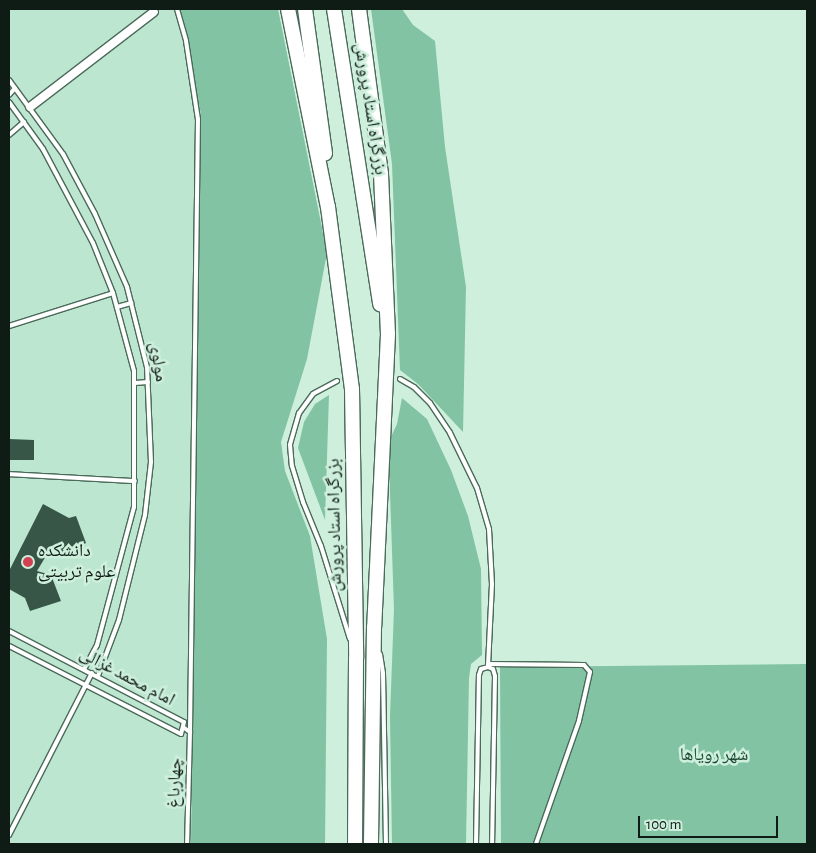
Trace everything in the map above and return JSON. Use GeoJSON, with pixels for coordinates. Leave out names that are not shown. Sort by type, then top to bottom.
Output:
{"type":"FeatureCollection","features":[{"type":"Feature","properties":{"kind":"highway","name":"بزرگراه استاد پرورش"},"geometry":{"type":"LineString","coordinates":[[288,9],[328,207]]}},
{"type":"Feature","properties":{"kind":"highway","name":"بزرگراه استاد پرورش"},"geometry":{"type":"LineString","coordinates":[[305,9],[323,133],[328,207],[352,389],[356,658],[354,844]]}},
{"type":"Feature","properties":{"kind":"highway","name":"بزرگراه استاد پرورش"},"geometry":{"type":"LineString","coordinates":[[334,9],[362,172],[374,277],[388,334]]}},
{"type":"Feature","properties":{"kind":"highway","name":"بزرگراه استاد پرورش"},"geometry":{"type":"LineString","coordinates":[[359,9],[381,174],[388,334],[374,627],[371,844]]}},
{"type":"Feature","properties":{"kind":"street"},"geometry":{"type":"LineString","coordinates":[[30,107],[154,12]]}},
{"type":"Feature","properties":{"kind":"lane","name":"چهارباغ"},"geometry":{"type":"LineString","coordinates":[[176,9],[186,41],[198,119],[187,844]]}},
{"type":"Feature","properties":{"kind":"lane","name":"مولوی"},"geometry":{"type":"LineString","coordinates":[[9,80],[63,154],[95,214],[131,302],[148,382],[151,462],[145,516],[119,620],[98,676]]}},
{"type":"Feature","properties":{"kind":"lane"},"geometry":{"type":"LineString","coordinates":[[9,94],[15,88]]}},
{"type":"Feature","properties":{"kind":"lane","name":"مولوی"},"geometry":{"type":"LineString","coordinates":[[9,102],[24,122],[65,188],[113,293],[135,383],[136,481],[134,507],[114,592],[97,645],[84,669]]}},
{"type":"Feature","properties":{"kind":"lane"},"geometry":{"type":"LineString","coordinates":[[9,135],[24,122]]}},
{"type":"Feature","properties":{"kind":"lane"},"geometry":{"type":"LineString","coordinates":[[9,326],[113,293]]}},
{"type":"Feature","properties":{"kind":"lane"},"geometry":{"type":"LineString","coordinates":[[117,307],[131,302]]}},
{"type":"Feature","properties":{"kind":"lane"},"geometry":{"type":"LineString","coordinates":[[400,379],[414,387],[430,403],[450,433],[477,488],[489,529],[492,584],[488,666]]}},
{"type":"Feature","properties":{"kind":"lane"},"geometry":{"type":"LineString","coordinates":[[337,381],[313,394],[300,413],[290,444],[292,466],[303,502],[321,546],[356,658]]}},
{"type":"Feature","properties":{"kind":"lane"},"geometry":{"type":"LineString","coordinates":[[135,383],[148,382]]}},
{"type":"Feature","properties":{"kind":"lane"},"geometry":{"type":"LineString","coordinates":[[9,474],[136,481]]}},
{"type":"Feature","properties":{"kind":"lane"},"geometry":{"type":"LineString","coordinates":[[374,627],[383,673],[386,844]]}},
{"type":"Feature","properties":{"kind":"lane","name":"امام محمد غزالی"},"geometry":{"type":"LineString","coordinates":[[9,631],[184,722],[181,734],[87,684],[9,646]]}},
{"type":"Feature","properties":{"kind":"lane"},"geometry":{"type":"LineString","coordinates":[[476,844],[479,675],[481,669],[488,666],[584,665],[589,669],[579,721],[536,844]]}},
{"type":"Feature","properties":{"kind":"lane"},"geometry":{"type":"LineString","coordinates":[[488,666],[493,669],[496,676],[492,844]]}},
{"type":"Feature","properties":{"kind":"lane"},"geometry":{"type":"LineString","coordinates":[[9,835],[92,673]]}},
{"type":"Feature","properties":{"kind":"lane"},"geometry":{"type":"LineString","coordinates":[[183,727],[190,732]]}},
{"type":"Feature","properties":{"kind":"shaded area"},"geometry":{"type":"Polygon","coordinates":[[[9,9],[178,9],[188,41],[201,114],[191,844],[9,844],[9,9]]]}},
{"type":"Feature","properties":{"kind":"green space"},"geometry":{"type":"Polygon","coordinates":[[[178,9],[278,9],[327,253],[307,359],[281,442],[285,471],[310,536],[327,639],[325,844],[191,844],[201,114],[178,9]]]}},
{"type":"Feature","properties":{"kind":"green space"},"geometry":{"type":"Polygon","coordinates":[[[371,9],[402,9],[413,25],[435,41],[445,147],[466,287],[463,432],[418,384],[400,370],[392,164],[371,9]]]}},
{"type":"Feature","properties":{"kind":"green space"},"geometry":{"type":"Polygon","coordinates":[[[329,395],[325,520],[298,448],[304,422],[315,404],[329,395]]]}},
{"type":"Feature","properties":{"kind":"green space"},"geometry":{"type":"Polygon","coordinates":[[[402,398],[427,419],[451,470],[468,516],[481,569],[482,655],[471,664],[469,678],[466,844],[392,844],[390,716],[394,609],[389,463],[390,439],[397,424],[402,398]]]}},
{"type":"Feature","properties":{"kind":"green space","name":"شهر رویاها"},"geometry":{"type":"Polygon","coordinates":[[[807,664],[807,844],[501,844],[500,667],[807,664]]]}},
{"type":"Feature","properties":{"kind":"building"},"geometry":{"type":"Polygon","coordinates":[[[9,439],[34,440],[34,460],[9,460],[9,439]]]}},
{"type":"Feature","properties":{"kind":"building","name":"دانشکده علوم تربیتی"},"geometry":{"type":"Polygon","coordinates":[[[43,504],[69,518],[76,516],[86,543],[64,553],[52,546],[37,571],[51,575],[61,601],[30,611],[25,598],[9,589],[9,571],[43,504]]]}},
{"type":"Feature","properties":{"kind":"place","name":"دانشکده علوم تربیتی"},"geometry":{"type":"Point","coordinates":[28,562]}}]}
